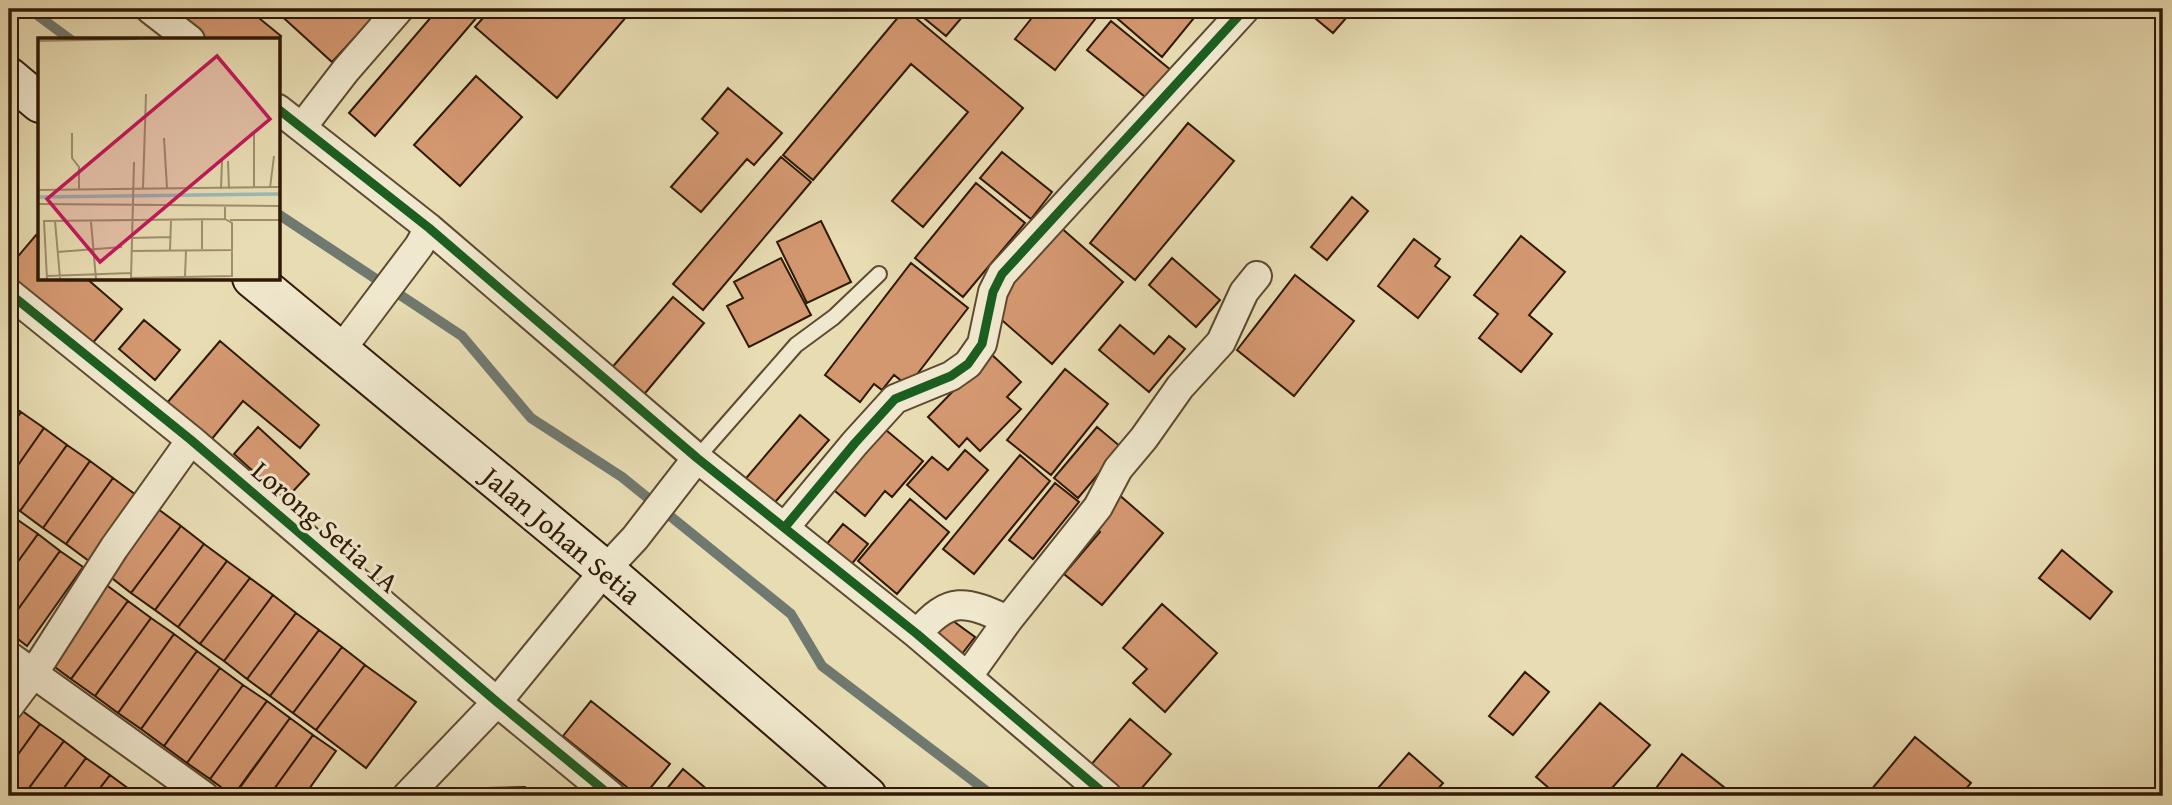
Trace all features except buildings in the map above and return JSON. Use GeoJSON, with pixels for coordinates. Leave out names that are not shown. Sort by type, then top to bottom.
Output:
{"type":"FeatureCollection","features":[{"type":"Feature","properties":{"kind":"main road"},"geometry":{"type":"LineString","coordinates":[[9,77],[38,101]]}},
{"type":"Feature","properties":{"kind":"main road","name":"Jalan Johan Setia"},"geometry":{"type":"LineString","coordinates":[[254,280],[605,570],[867,796]]}},
{"type":"Feature","properties":{"kind":"street"},"geometry":{"type":"LineString","coordinates":[[150,9],[187,38]]}},
{"type":"Feature","properties":{"kind":"street"},"geometry":{"type":"LineString","coordinates":[[302,127],[346,70],[399,9]]}},
{"type":"Feature","properties":{"kind":"street"},"geometry":{"type":"LineString","coordinates":[[785,527],[895,399],[951,376],[968,363],[982,344],[993,292],[1002,274],[1245,9]]}},
{"type":"Feature","properties":{"kind":"street"},"geometry":{"type":"LineString","coordinates":[[280,110],[692,465],[785,527],[968,676],[1107,796]]}},
{"type":"Feature","properties":{"kind":"street"},"geometry":{"type":"LineString","coordinates":[[340,351],[424,237]]}},
{"type":"Feature","properties":{"kind":"street"},"geometry":{"type":"LineString","coordinates":[[968,676],[1008,620],[1098,507],[1118,470],[1180,387],[1222,342],[1244,292],[1257,276]]}},
{"type":"Feature","properties":{"kind":"street","name":"Lorong Setia 1A"},"geometry":{"type":"LineString","coordinates":[[9,293],[191,440],[611,796]]}},
{"type":"Feature","properties":{"kind":"street"},"geometry":{"type":"LineString","coordinates":[[9,706],[33,674],[114,548],[191,440]]}},
{"type":"Feature","properties":{"kind":"street"},"geometry":{"type":"LineString","coordinates":[[407,796],[497,702],[605,570],[635,538],[692,465]]}},
{"type":"Feature","properties":{"kind":"street"},"geometry":{"type":"LineString","coordinates":[[917,634],[932,616],[955,604],[980,608],[1008,620]]}},
{"type":"Feature","properties":{"kind":"street"},"geometry":{"type":"LineString","coordinates":[[9,656],[204,796]]}},
{"type":"Feature","properties":{"kind":"lane"},"geometry":{"type":"LineString","coordinates":[[692,465],[796,345],[834,317],[879,274]]}},
{"type":"Feature","properties":{"kind":"waterway"},"geometry":{"type":"LineString","coordinates":[[29,9],[68,38]]}},
{"type":"Feature","properties":{"kind":"waterway"},"geometry":{"type":"LineString","coordinates":[[280,215],[462,336],[531,418],[622,477],[791,614],[822,666],[993,796]]}},
{"type":"Feature","properties":{"kind":"cycle path"},"geometry":{"type":"LineString","coordinates":[[785,527],[895,399],[951,376],[968,364],[982,344],[993,292],[1002,274],[1245,9]]}},
{"type":"Feature","properties":{"kind":"cycle path"},"geometry":{"type":"LineString","coordinates":[[280,111],[429,228],[697,458],[917,634],[1107,796]]}},
{"type":"Feature","properties":{"kind":"cycle path"},"geometry":{"type":"LineString","coordinates":[[9,293],[191,440],[611,796]]}}]}
